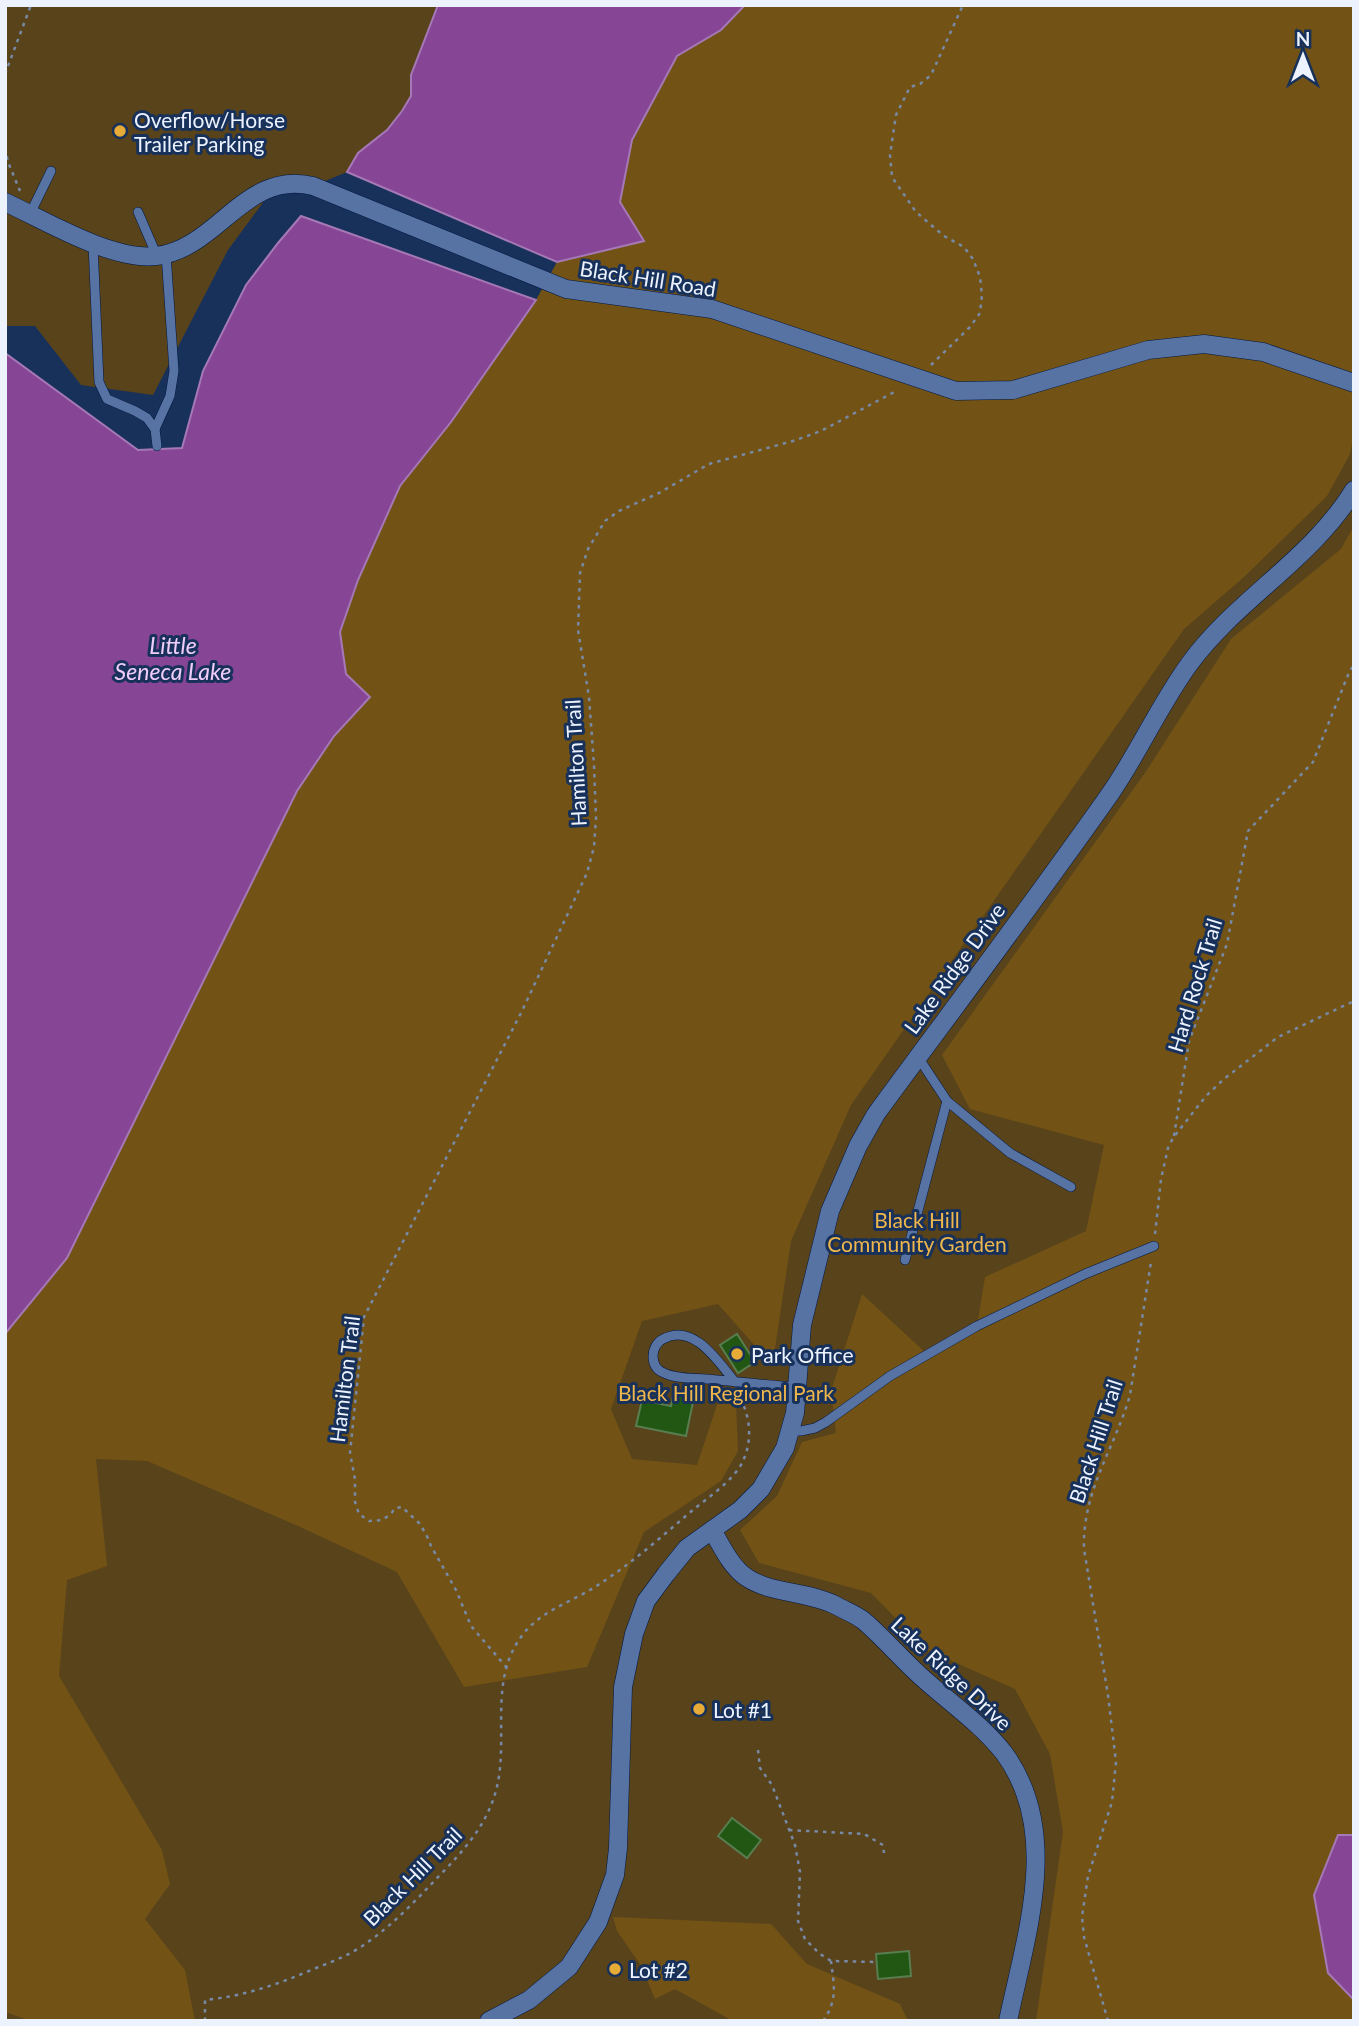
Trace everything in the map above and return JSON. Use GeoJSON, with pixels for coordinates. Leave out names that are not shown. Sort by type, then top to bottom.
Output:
{"type":"FeatureCollection","features":[{"type":"Feature","properties":{"kind":"street","name":"Black Hill Road"},"geometry":{"type":"LineString","coordinates":[[162,255],[199,239],[258,192],[278,184],[302,183],[566,289],[712,309],[956,391],[1013,390],[1148,350],[1204,344],[1263,352],[1354,383]]}},
{"type":"Feature","properties":{"kind":"street"},"geometry":{"type":"LineString","coordinates":[[5,202],[93,243],[128,254],[162,255]]}},
{"type":"Feature","properties":{"kind":"street","name":"Lake Ridge Drive"},"geometry":{"type":"LineString","coordinates":[[489,2021],[529,2000],[569,1966],[598,1922],[615,1875],[623,1687],[634,1634],[646,1601],[687,1548],[740,1510],[761,1489],[785,1448],[795,1413],[802,1325],[830,1211],[858,1146],[876,1114],[1112,791],[1191,662],[1222,628],[1320,536],[1354,490]]}},
{"type":"Feature","properties":{"kind":"street","name":"Lake Ridge Drive"},"geometry":{"type":"LineString","coordinates":[[712,1530],[744,1576],[758,1584],[823,1598],[863,1620],[917,1673],[979,1726],[1004,1754],[1023,1785],[1033,1819],[1037,1856],[1033,1901],[1008,2021]]}},
{"type":"Feature","properties":{"kind":"lane"},"geometry":{"type":"LineString","coordinates":[[27,212],[51,171]]}},
{"type":"Feature","properties":{"kind":"lane"},"geometry":{"type":"LineString","coordinates":[[138,212],[162,255],[174,371],[170,396],[155,429],[156,446]]}},
{"type":"Feature","properties":{"kind":"lane"},"geometry":{"type":"LineString","coordinates":[[93,243],[101,389],[107,400],[147,418],[155,429]]}},
{"type":"Feature","properties":{"kind":"lane"},"geometry":{"type":"LineString","coordinates":[[918,1057],[947,1101],[1010,1153],[1071,1187]]}},
{"type":"Feature","properties":{"kind":"lane"},"geometry":{"type":"LineString","coordinates":[[905,1260],[947,1101]]}},
{"type":"Feature","properties":{"kind":"lane"},"geometry":{"type":"LineString","coordinates":[[790,1431],[815,1428],[826,1422],[890,1376],[977,1326],[1085,1274],[1154,1246]]}},
{"type":"Feature","properties":{"kind":"lane"},"geometry":{"type":"LineString","coordinates":[[735,1382],[701,1343],[690,1338],[669,1336],[660,1340],[654,1349],[655,1367],[662,1373],[678,1377],[735,1382],[797,1387]]}},
{"type":"Feature","properties":{"kind":"path"},"geometry":{"type":"LineString","coordinates":[[5,74],[31,5]]}},
{"type":"Feature","properties":{"kind":"path","name":"Hamilton Trail"},"geometry":{"type":"LineString","coordinates":[[507,1668],[471,1626],[456,1590],[426,1534],[408,1511],[402,1507],[395,1508],[382,1520],[369,1521],[359,1514],[355,1503],[355,1479],[350,1453],[364,1317],[522,1013],[587,873],[594,848],[596,818],[589,697],[578,630],[580,573],[588,549],[605,521],[709,464],[793,441],[858,413],[917,379],[970,327],[980,313],[980,277],[973,258],[964,247],[944,236],[916,212],[892,177],[890,155],[897,115],[910,87],[920,84],[931,75],[963,5]]}},
{"type":"Feature","properties":{"kind":"path"},"geometry":{"type":"LineString","coordinates":[[5,148],[27,212]]}},
{"type":"Feature","properties":{"kind":"path","name":"Hard Rock Trail"},"geometry":{"type":"LineString","coordinates":[[1174,1138],[1189,1041],[1227,944],[1248,831],[1313,762],[1350,670],[1354,666]]}},
{"type":"Feature","properties":{"kind":"path","name":"Black Hill Trail"},"geometry":{"type":"LineString","coordinates":[[1108,2021],[1084,1937],[1082,1917],[1088,1876],[1112,1802],[1116,1762],[1083,1539],[1094,1486],[1130,1395],[1154,1246],[1164,1160],[1174,1138],[1206,1096],[1224,1079],[1261,1049],[1300,1026],[1354,1001]]}},
{"type":"Feature","properties":{"kind":"path","name":"Black Hill Trail"},"geometry":{"type":"LineString","coordinates":[[205,2021],[205,2000],[274,1986],[366,1944],[394,1923],[466,1847],[482,1826],[499,1777],[501,1702],[507,1668],[520,1638],[553,1609],[589,1590],[633,1560],[738,1470],[744,1460],[749,1439],[748,1415],[739,1394],[746,1395]]}},
{"type":"Feature","properties":{"kind":"path"},"geometry":{"type":"LineString","coordinates":[[758,1750],[760,1768],[772,1785],[794,1845],[800,1872],[798,1922],[805,1939],[831,1961],[877,1962]]}},
{"type":"Feature","properties":{"kind":"path"},"geometry":{"type":"LineString","coordinates":[[789,1830],[864,1834],[883,1845],[884,1853]]}},
{"type":"Feature","properties":{"kind":"path"},"geometry":{"type":"LineString","coordinates":[[823,2021],[831,2009],[835,1994],[831,1961]]}},
{"type":"Feature","properties":{"kind":"green space"},"geometry":{"type":"Polygon","coordinates":[[[5,5],[438,5],[411,75],[411,96],[402,111],[387,130],[358,153],[347,172],[313,186],[276,185],[228,250],[153,395],[81,385],[35,326],[5,326],[5,5]]]}},
{"type":"Feature","properties":{"kind":"green space","name":"Black Hill Regional Park"},"geometry":{"type":"Polygon","coordinates":[[[1354,5],[1354,1769],[1326,1802],[1354,1990],[1354,2021],[5,2021],[5,1361],[1354,5]]]}},
{"type":"Feature","properties":{"kind":"shaded area"},"geometry":{"type":"Polygon","coordinates":[[[745,5],[1354,5],[1354,434],[1350,454],[1327,496],[1244,577],[1184,629],[851,1105],[791,1241],[774,1355],[764,1356],[718,1304],[642,1321],[611,1409],[632,1459],[697,1465],[718,1402],[736,1405],[738,1451],[721,1481],[644,1532],[587,1667],[464,1687],[397,1572],[147,1461],[96,1459],[107,1566],[67,1580],[59,1676],[162,1850],[170,1884],[145,1919],[185,1970],[195,2021],[31,2021],[5,2012],[5,1334],[67,1258],[297,791],[334,736],[370,697],[346,674],[340,632],[358,580],[400,486],[451,422],[536,300],[557,262],[644,241],[620,202],[632,140],[677,56],[721,30],[745,5]]]}},
{"type":"Feature","properties":{"kind":"shaded area"},"geometry":{"type":"Polygon","coordinates":[[[1354,526],[1354,1835],[1337,1835],[1328,1972],[1354,2000],[1354,2021],[1036,2021],[1063,1832],[1050,1754],[1015,1689],[927,1650],[871,1593],[759,1563],[740,1530],[777,1496],[802,1442],[836,1433],[831,1391],[862,1294],[927,1354],[977,1326],[985,1277],[1086,1231],[1104,1145],[970,1109],[942,1055],[1145,773],[1231,639],[1341,549],[1354,526]]]}},
{"type":"Feature","properties":{"kind":"shaded area"},"geometry":{"type":"Polygon","coordinates":[[[613,1917],[771,1924],[807,1964],[900,2004],[908,2021],[733,2021],[675,1989],[655,1999],[640,1964],[617,1931],[613,1917]]]}},
{"type":"Feature","properties":{"kind":"water"},"geometry":{"type":"Polygon","coordinates":[[[438,5],[745,5],[721,30],[677,56],[632,140],[620,202],[644,241],[557,262],[347,172],[358,153],[387,130],[411,96],[411,75],[438,5]]]}},
{"type":"Feature","properties":{"kind":"water","name":"Little Seneca Lake"},"geometry":{"type":"Polygon","coordinates":[[[301,216],[536,300],[451,422],[400,486],[358,580],[340,632],[346,674],[370,697],[334,736],[297,791],[67,1258],[5,1334],[5,353],[138,450],[182,448],[203,371],[246,285],[301,216]]]}},
{"type":"Feature","properties":{"kind":"water"},"geometry":{"type":"Polygon","coordinates":[[[1338,1835],[1354,1835],[1354,2000],[1328,1973],[1314,1895],[1338,1835]]]}},
{"type":"Feature","properties":{"kind":"building","name":"Park Office"},"geometry":{"type":"Polygon","coordinates":[[[737,1334],[755,1362],[738,1373],[720,1345],[737,1334]]]}},
{"type":"Feature","properties":{"kind":"building"},"geometry":{"type":"Polygon","coordinates":[[[674,1392],[694,1397],[686,1436],[636,1426],[642,1400],[671,1406],[674,1392]]]}},
{"type":"Feature","properties":{"kind":"building"},"geometry":{"type":"Polygon","coordinates":[[[732,1818],[761,1840],[747,1858],[718,1836],[732,1818]]]}},
{"type":"Feature","properties":{"kind":"building"},"geometry":{"type":"Polygon","coordinates":[[[909,1951],[911,1976],[878,1979],[876,1954],[909,1951]]]}},
{"type":"Feature","properties":{"kind":"place","name":"Overflow/Horse Trailer Parking"},"geometry":{"type":"Point","coordinates":[120,131]}},
{"type":"Feature","properties":{"kind":"place","name":"Park Office"},"geometry":{"type":"Point","coordinates":[737,1354]}},
{"type":"Feature","properties":{"kind":"place","name":"Lot #1"},"geometry":{"type":"Point","coordinates":[699,1709]}},
{"type":"Feature","properties":{"kind":"place","name":"Lot #2"},"geometry":{"type":"Point","coordinates":[615,1969]}},
{"type":"Feature","properties":{"kind":"park label","name":"Black Hill Community Garden"},"geometry":{"type":"Point","coordinates":[917,1231]}}]}
